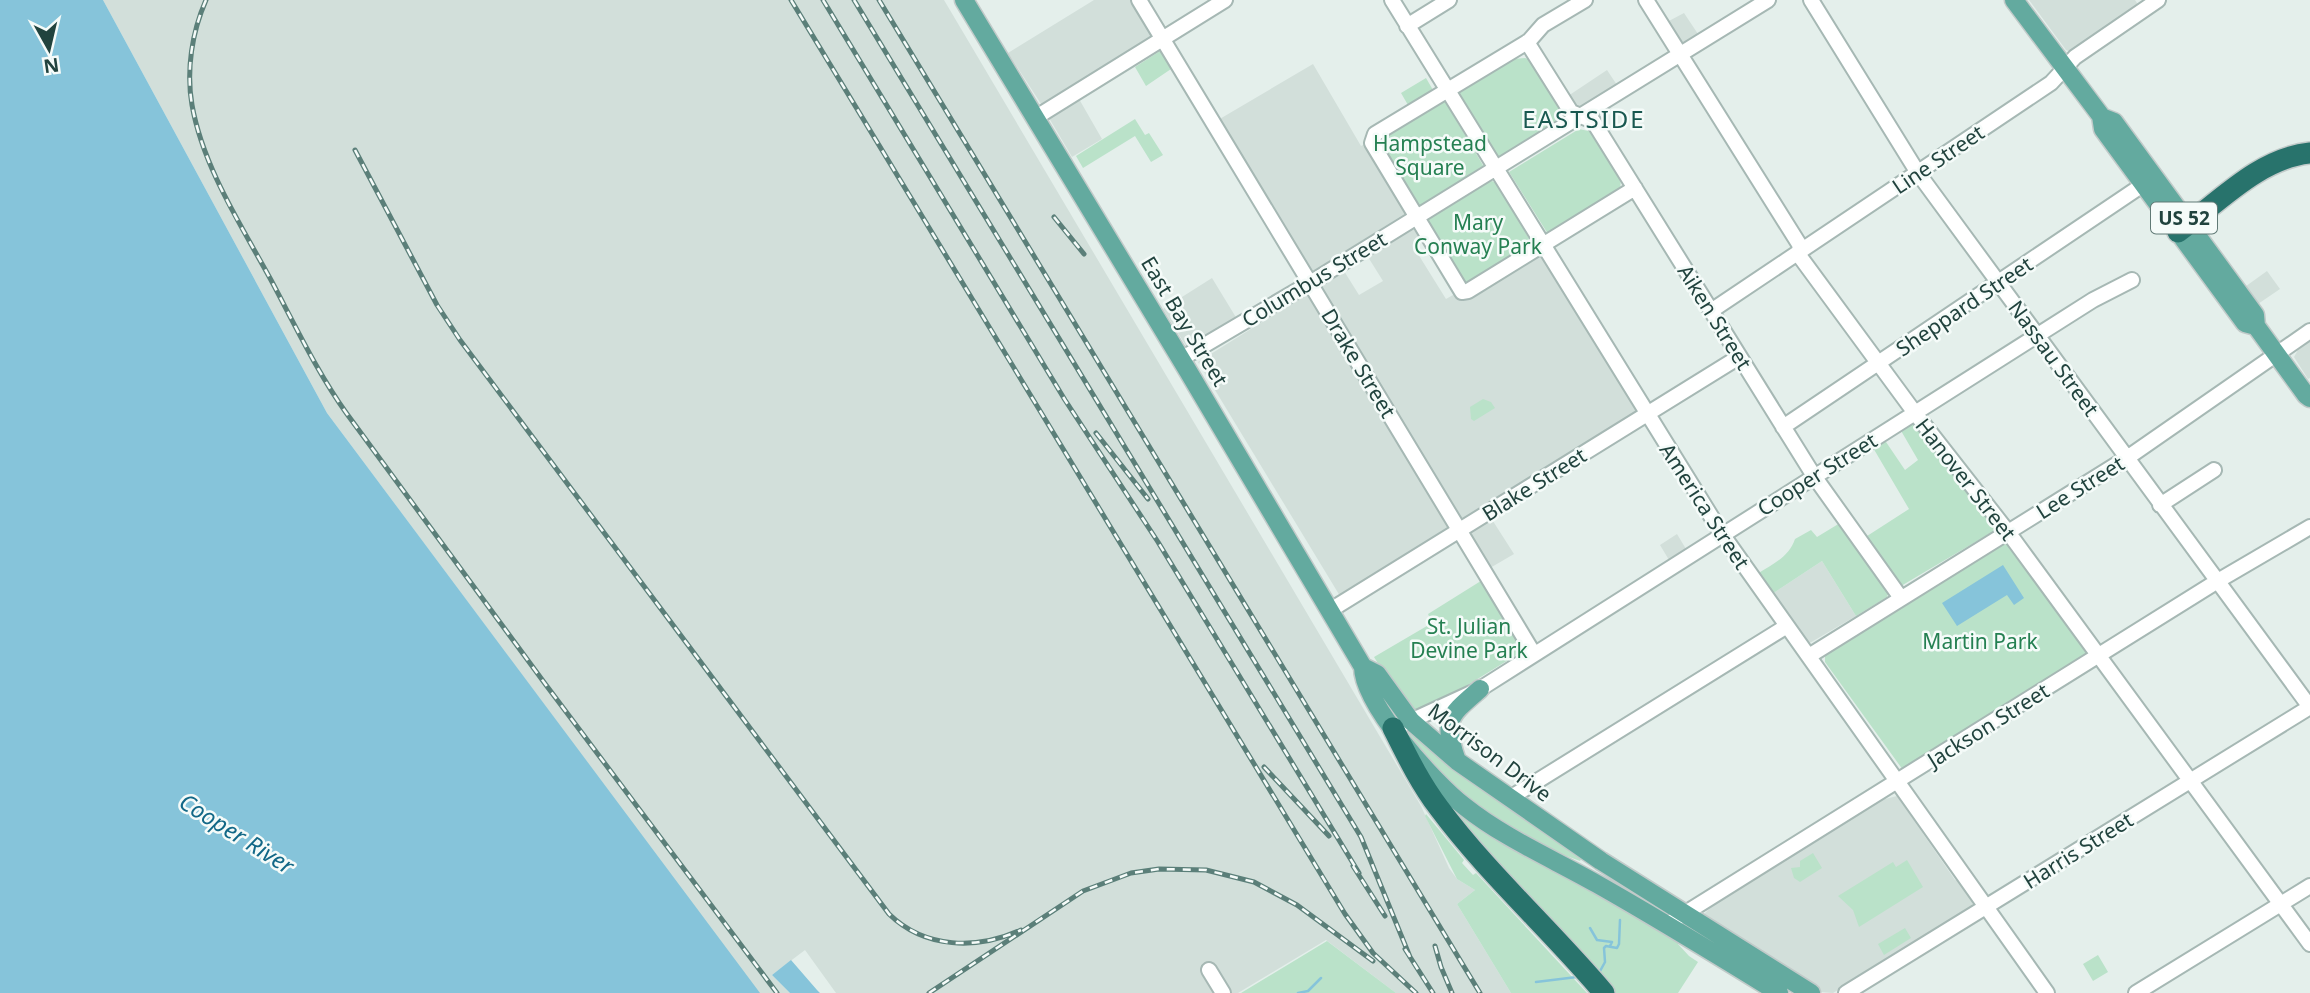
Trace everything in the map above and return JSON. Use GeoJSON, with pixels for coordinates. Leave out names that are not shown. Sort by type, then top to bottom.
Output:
{"type":"FeatureCollection","features":[{"type":"Feature","properties":{"kind":"highway"},"geometry":{"type":"LineString","coordinates":[[2184,228],[2270,165],[2310,153]]}},
{"type":"Feature","properties":{"kind":"highway"},"geometry":{"type":"LineString","coordinates":[[1402,725],[1414,771],[1438,808],[1604,993]]}},
{"type":"Feature","properties":{"kind":"main road","name":"East Bay Street"},"geometry":{"type":"LineString","coordinates":[[964,0],[1363,667]]}},
{"type":"Feature","properties":{"kind":"main road"},"geometry":{"type":"LineString","coordinates":[[2014,0],[2065,68]]}},
{"type":"Feature","properties":{"kind":"main road","name":"US 52"},"geometry":{"type":"LineString","coordinates":[[2065,68],[2101,117],[2103,129],[2144,184],[2255,315],[2256,326],[2309,402]]}},
{"type":"Feature","properties":{"kind":"main road","name":"US 52"},"geometry":{"type":"LineString","coordinates":[[2101,117],[2114,122],[2184,228]]}},
{"type":"Feature","properties":{"kind":"main road","name":"Morrison Drive"},"geometry":{"type":"LineString","coordinates":[[1363,667],[1363,681],[1402,725],[1440,786],[1465,807],[1517,841],[1668,924],[1779,993]]}},
{"type":"Feature","properties":{"kind":"main road"},"geometry":{"type":"LineString","coordinates":[[1457,761],[1448,733],[1451,717],[1480,689]]}},
{"type":"Feature","properties":{"kind":"main road","name":"Morrison Drive"},"geometry":{"type":"LineString","coordinates":[[1402,725],[1684,914],[1811,993]]}},
{"type":"Feature","properties":{"kind":"street","name":"Drake Street"},"geometry":{"type":"LineString","coordinates":[[1139,0],[1534,654]]}},
{"type":"Feature","properties":{"kind":"street"},"geometry":{"type":"LineString","coordinates":[[1035,118],[1225,0]]}},
{"type":"Feature","properties":{"kind":"street","name":"America Street"},"geometry":{"type":"LineString","coordinates":[[1392,0],[1722,534],[2047,993]]}},
{"type":"Feature","properties":{"kind":"street"},"geometry":{"type":"LineString","coordinates":[[1408,26],[1450,0]]}},
{"type":"Feature","properties":{"kind":"street"},"geometry":{"type":"LineString","coordinates":[[1585,0],[1544,25],[1527,42],[1375,134],[1372,140],[1462,292],[1543,246],[1635,188]]}},
{"type":"Feature","properties":{"kind":"street","name":"Hanover Street"},"geometry":{"type":"LineString","coordinates":[[1646,0],[1799,244],[1801,258],[1914,413],[2008,532],[2310,944]]}},
{"type":"Feature","properties":{"kind":"street","name":"Columbus Street"},"geometry":{"type":"LineString","coordinates":[[1181,359],[1310,283],[1768,0]]}},
{"type":"Feature","properties":{"kind":"street","name":"Nassau Street"},"geometry":{"type":"LineString","coordinates":[[1811,0],[1918,173],[2310,707]]}},
{"type":"Feature","properties":{"kind":"street","name":"Line Street"},"geometry":{"type":"LineString","coordinates":[[1711,311],[2051,83],[2075,57],[2158,0]]}},
{"type":"Feature","properties":{"kind":"street","name":"Aiken Street"},"geometry":{"type":"LineString","coordinates":[[1527,42],[1568,109],[1593,121],[1814,476],[1901,598]]}},
{"type":"Feature","properties":{"kind":"street","name":"Sheppard Street"},"geometry":{"type":"LineString","coordinates":[[1783,427],[2144,184]]}},
{"type":"Feature","properties":{"kind":"street","name":"Cooper Street"},"geometry":{"type":"LineString","coordinates":[[1402,725],[1480,689],[2093,299],[2132,280]]}},
{"type":"Feature","properties":{"kind":"street","name":"Lee Street"},"geometry":{"type":"LineString","coordinates":[[1809,656],[2127,458],[2310,331]]}},
{"type":"Feature","properties":{"kind":"street","name":"Blake Street"},"geometry":{"type":"LineString","coordinates":[[1329,611],[1739,357]]}},
{"type":"Feature","properties":{"kind":"street"},"geometry":{"type":"LineString","coordinates":[[2161,505],[2214,470]]}},
{"type":"Feature","properties":{"kind":"street","name":"Jackson Street"},"geometry":{"type":"LineString","coordinates":[[1668,924],[2216,582],[2310,527]]}},
{"type":"Feature","properties":{"kind":"street"},"geometry":{"type":"LineString","coordinates":[[1510,798],[1787,626]]}},
{"type":"Feature","properties":{"kind":"street","name":"Harris Street"},"geometry":{"type":"LineString","coordinates":[[1846,993],[2310,707]]}},
{"type":"Feature","properties":{"kind":"street"},"geometry":{"type":"LineString","coordinates":[[2136,993],[2310,886]]}},
{"type":"Feature","properties":{"kind":"street"},"geometry":{"type":"LineString","coordinates":[[1209,970],[1223,993]]}},
{"type":"Feature","properties":{"kind":"shaded area"},"geometry":{"type":"Polygon","coordinates":[[[103,0],[944,0],[1421,806],[1449,868],[1457,879],[1475,890],[1457,904],[1511,993],[1396,993],[1326,940],[1238,993],[836,993],[805,950],[772,975],[790,993],[759,993],[327,413],[103,0]]]}},
{"type":"Feature","properties":{"kind":"shaded area"},"geometry":{"type":"Polygon","coordinates":[[[1094,0],[1133,0],[1154,37],[1043,107],[1008,53],[1094,0]]]}},
{"type":"Feature","properties":{"kind":"shaded area"},"geometry":{"type":"Polygon","coordinates":[[[2029,0],[2135,0],[2139,6],[2071,52],[2066,50],[2029,0]]]}},
{"type":"Feature","properties":{"kind":"shaded area"},"geometry":{"type":"Polygon","coordinates":[[[1684,13],[1698,34],[1680,43],[1667,22],[1684,13]]]}},
{"type":"Feature","properties":{"kind":"shaded area"},"geometry":{"type":"Polygon","coordinates":[[[1313,64],[1361,146],[1365,144],[1406,213],[1312,272],[1218,120],[1313,64]]]}},
{"type":"Feature","properties":{"kind":"shaded area"},"geometry":{"type":"Polygon","coordinates":[[[1607,70],[1617,85],[1576,109],[1568,96],[1607,70]]]}},
{"type":"Feature","properties":{"kind":"shaded area"},"geometry":{"type":"Polygon","coordinates":[[[1079,99],[1102,139],[1072,157],[1049,118],[1079,99]]]}},
{"type":"Feature","properties":{"kind":"shaded area"},"geometry":{"type":"Polygon","coordinates":[[[1413,229],[1421,238],[1413,246],[1446,299],[1453,295],[1465,300],[1535,255],[1541,254],[1638,412],[1463,520],[1321,289],[1323,284],[1344,271],[1359,295],[1383,281],[1368,257],[1413,229]]]}},
{"type":"Feature","properties":{"kind":"shaded area"},"geometry":{"type":"Polygon","coordinates":[[[2267,271],[2280,289],[2255,306],[2242,289],[2267,271]]]}},
{"type":"Feature","properties":{"kind":"shaded area"},"geometry":{"type":"Polygon","coordinates":[[[1212,278],[1237,319],[1186,346],[1163,309],[1212,278]]]}},
{"type":"Feature","properties":{"kind":"shaded area"},"geometry":{"type":"Polygon","coordinates":[[[1305,295],[1310,295],[1451,528],[1340,596],[1198,362],[1305,295]]]}},
{"type":"Feature","properties":{"kind":"shaded area"},"geometry":{"type":"Polygon","coordinates":[[[2310,341],[2308,379],[2294,357],[2298,350],[2310,341]]]}},
{"type":"Feature","properties":{"kind":"shaded area"},"geometry":{"type":"Polygon","coordinates":[[[1491,518],[1514,554],[1490,568],[1470,532],[1491,518]]]}},
{"type":"Feature","properties":{"kind":"shaded area"},"geometry":{"type":"Polygon","coordinates":[[[1677,534],[1686,549],[1669,560],[1660,545],[1677,534]]]}},
{"type":"Feature","properties":{"kind":"shaded area"},"geometry":{"type":"Polygon","coordinates":[[[1822,561],[1856,616],[1808,644],[1772,594],[1822,561]]]}},
{"type":"Feature","properties":{"kind":"shaded area"},"geometry":{"type":"Polygon","coordinates":[[[1897,796],[1955,880],[1959,881],[1973,900],[1972,907],[1833,993],[1820,992],[1703,915],[1712,906],[1881,800],[1897,796]]]}},
{"type":"Feature","properties":{"kind":"green space"},"geometry":{"type":"Polygon","coordinates":[[[1160,51],[1171,69],[1146,86],[1135,67],[1160,51]]]}},
{"type":"Feature","properties":{"kind":"green space"},"geometry":{"type":"Polygon","coordinates":[[[1513,59],[1531,60],[1565,116],[1498,157],[1460,91],[1513,59]]]}},
{"type":"Feature","properties":{"kind":"green space"},"geometry":{"type":"Polygon","coordinates":[[[1426,78],[1433,90],[1408,105],[1401,93],[1426,78]]]}},
{"type":"Feature","properties":{"kind":"green space","name":"Hampstead Square"},"geometry":{"type":"Polygon","coordinates":[[[1445,101],[1484,167],[1418,207],[1380,144],[1384,137],[1445,101]]]}},
{"type":"Feature","properties":{"kind":"green space"},"geometry":{"type":"Polygon","coordinates":[[[1135,119],[1145,135],[1149,133],[1163,155],[1151,162],[1135,136],[1083,168],[1076,156],[1135,119]]]}},
{"type":"Feature","properties":{"kind":"green space"},"geometry":{"type":"Polygon","coordinates":[[[1579,129],[1593,132],[1613,160],[1620,176],[1619,191],[1548,234],[1509,172],[1579,129]]]}},
{"type":"Feature","properties":{"kind":"green space","name":"Mary Conway Park"},"geometry":{"type":"Polygon","coordinates":[[[1489,182],[1498,184],[1532,244],[1465,285],[1426,221],[1489,182]]]}},
{"type":"Feature","properties":{"kind":"green space"},"geometry":{"type":"Polygon","coordinates":[[[1483,399],[1491,402],[1495,408],[1474,421],[1471,419],[1470,407],[1483,399]]]}},
{"type":"Feature","properties":{"kind":"green space"},"geometry":{"type":"Polygon","coordinates":[[[1911,422],[1995,527],[1994,531],[1901,586],[1864,538],[1909,509],[1872,446],[1884,439],[1905,470],[1918,460],[1900,429],[1911,422]]]}},
{"type":"Feature","properties":{"kind":"green space"},"geometry":{"type":"Polygon","coordinates":[[[1840,523],[1889,591],[1887,597],[1856,616],[1822,561],[1772,594],[1757,574],[1785,555],[1795,539],[1811,530],[1817,537],[1840,523]]]}},
{"type":"Feature","properties":{"kind":"green space","name":"Martin Park"},"geometry":{"type":"Polygon","coordinates":[[[2006,543],[2010,544],[2089,653],[1903,770],[1825,662],[1825,655],[2006,543]]]}},
{"type":"Feature","properties":{"kind":"green space","name":"St. Julian Devine Park"},"geometry":{"type":"Polygon","coordinates":[[[1484,579],[1524,648],[1523,651],[1453,694],[1414,713],[1405,707],[1374,657],[1432,623],[1428,614],[1484,579]]]}},
{"type":"Feature","properties":{"kind":"green space"},"geometry":{"type":"Polygon","coordinates":[[[1407,726],[1583,855],[1580,861],[1548,849],[1487,817],[1454,788],[1403,732],[1407,726]]]}},
{"type":"Feature","properties":{"kind":"green space"},"geometry":{"type":"Polygon","coordinates":[[[1451,810],[1681,940],[1678,944],[1698,962],[1678,993],[1613,993],[1451,810]]]}},
{"type":"Feature","properties":{"kind":"green space"},"geometry":{"type":"Polygon","coordinates":[[[1426,814],[1464,860],[1462,863],[1473,875],[1476,873],[1587,993],[1511,993],[1457,904],[1475,890],[1457,879],[1426,814]]]}},
{"type":"Feature","properties":{"kind":"green space"},"geometry":{"type":"Polygon","coordinates":[[[1813,853],[1822,868],[1800,882],[1794,878],[1791,868],[1800,867],[1800,861],[1813,853]]]}},
{"type":"Feature","properties":{"kind":"green space"},"geometry":{"type":"Polygon","coordinates":[[[1907,860],[1923,887],[1859,927],[1853,910],[1838,896],[1893,862],[1896,867],[1907,860]]]}},
{"type":"Feature","properties":{"kind":"green space"},"geometry":{"type":"Polygon","coordinates":[[[1905,928],[1911,938],[1884,955],[1878,944],[1905,928]]]}},
{"type":"Feature","properties":{"kind":"green space"},"geometry":{"type":"Polygon","coordinates":[[[1327,941],[1396,993],[1241,993],[1327,941]]]}},
{"type":"Feature","properties":{"kind":"green space"},"geometry":{"type":"Polygon","coordinates":[[[2098,955],[2108,972],[2093,981],[2083,964],[2098,955]]]}},
{"type":"Feature","properties":{"kind":"water","name":"Cooper River"},"geometry":{"type":"Polygon","coordinates":[[[0,0],[103,0],[327,413],[760,993],[0,993],[0,0]]]}},
{"type":"Feature","properties":{"kind":"water"},"geometry":{"type":"Polygon","coordinates":[[[2003,565],[2024,598],[2014,605],[2007,595],[1957,626],[1942,603],[2003,565]]]}},
{"type":"Feature","properties":{"kind":"water"},"geometry":{"type":"Polygon","coordinates":[[[791,960],[820,993],[790,993],[772,975],[791,960]]]}},
{"type":"Feature","properties":{"kind":"waterway"},"geometry":{"type":"LineString","coordinates":[[1599,973],[1605,962],[1604,948],[1617,948],[1619,944],[1620,920]]}},
{"type":"Feature","properties":{"kind":"waterway"},"geometry":{"type":"LineString","coordinates":[[1590,928],[1597,940],[1612,942],[1610,946]]}},
{"type":"Feature","properties":{"kind":"waterway"},"geometry":{"type":"LineString","coordinates":[[1536,982],[1577,977]]}},
{"type":"Feature","properties":{"kind":"waterway"},"geometry":{"type":"LineString","coordinates":[[1298,993],[1308,991],[1321,978]]}},
{"type":"Feature","properties":{"kind":"railway"},"geometry":{"type":"LineString","coordinates":[[206,0],[197,25],[190,65],[190,92],[197,128],[224,195],[316,365],[347,414],[777,993]]}},
{"type":"Feature","properties":{"kind":"railway"},"geometry":{"type":"LineString","coordinates":[[791,0],[1345,914],[1373,953],[1416,993]]}},
{"type":"Feature","properties":{"kind":"railway"},"geometry":{"type":"LineString","coordinates":[[823,0],[1065,400],[1158,542],[1359,873]]}},
{"type":"Feature","properties":{"kind":"railway"},"geometry":{"type":"LineString","coordinates":[[854,0],[1361,837],[1410,957]]}},
{"type":"Feature","properties":{"kind":"railway"},"geometry":{"type":"LineString","coordinates":[[879,0],[1480,993]]}},
{"type":"Feature","properties":{"kind":"railway"},"geometry":{"type":"LineString","coordinates":[[355,150],[437,305],[460,340],[889,914],[903,926],[919,934],[952,943],[987,941],[1021,930]]}},
{"type":"Feature","properties":{"kind":"railway"},"geometry":{"type":"LineString","coordinates":[[1054,217],[1084,254]]}},
{"type":"Feature","properties":{"kind":"railway"},"geometry":{"type":"LineString","coordinates":[[1096,433],[1148,499]]}},
{"type":"Feature","properties":{"kind":"railway"},"geometry":{"type":"LineString","coordinates":[[1264,767],[1329,836]]}},
{"type":"Feature","properties":{"kind":"railway"},"geometry":{"type":"LineString","coordinates":[[1353,866],[1385,916]]}},
{"type":"Feature","properties":{"kind":"railway"},"geometry":{"type":"LineString","coordinates":[[929,993],[1083,891],[1131,873],[1159,869],[1206,870],[1254,882],[1297,905],[1373,961]]}},
{"type":"Feature","properties":{"kind":"railway"},"geometry":{"type":"LineString","coordinates":[[1435,946],[1452,993]]}},
{"type":"Feature","properties":{"kind":"railway"},"geometry":{"type":"LineString","coordinates":[[1405,949],[1433,993]]}},
{"type":"Feature","properties":{"kind":"district","name":"EASTSIDE"},"geometry":{"type":"Point","coordinates":[1584,118]}}]}
